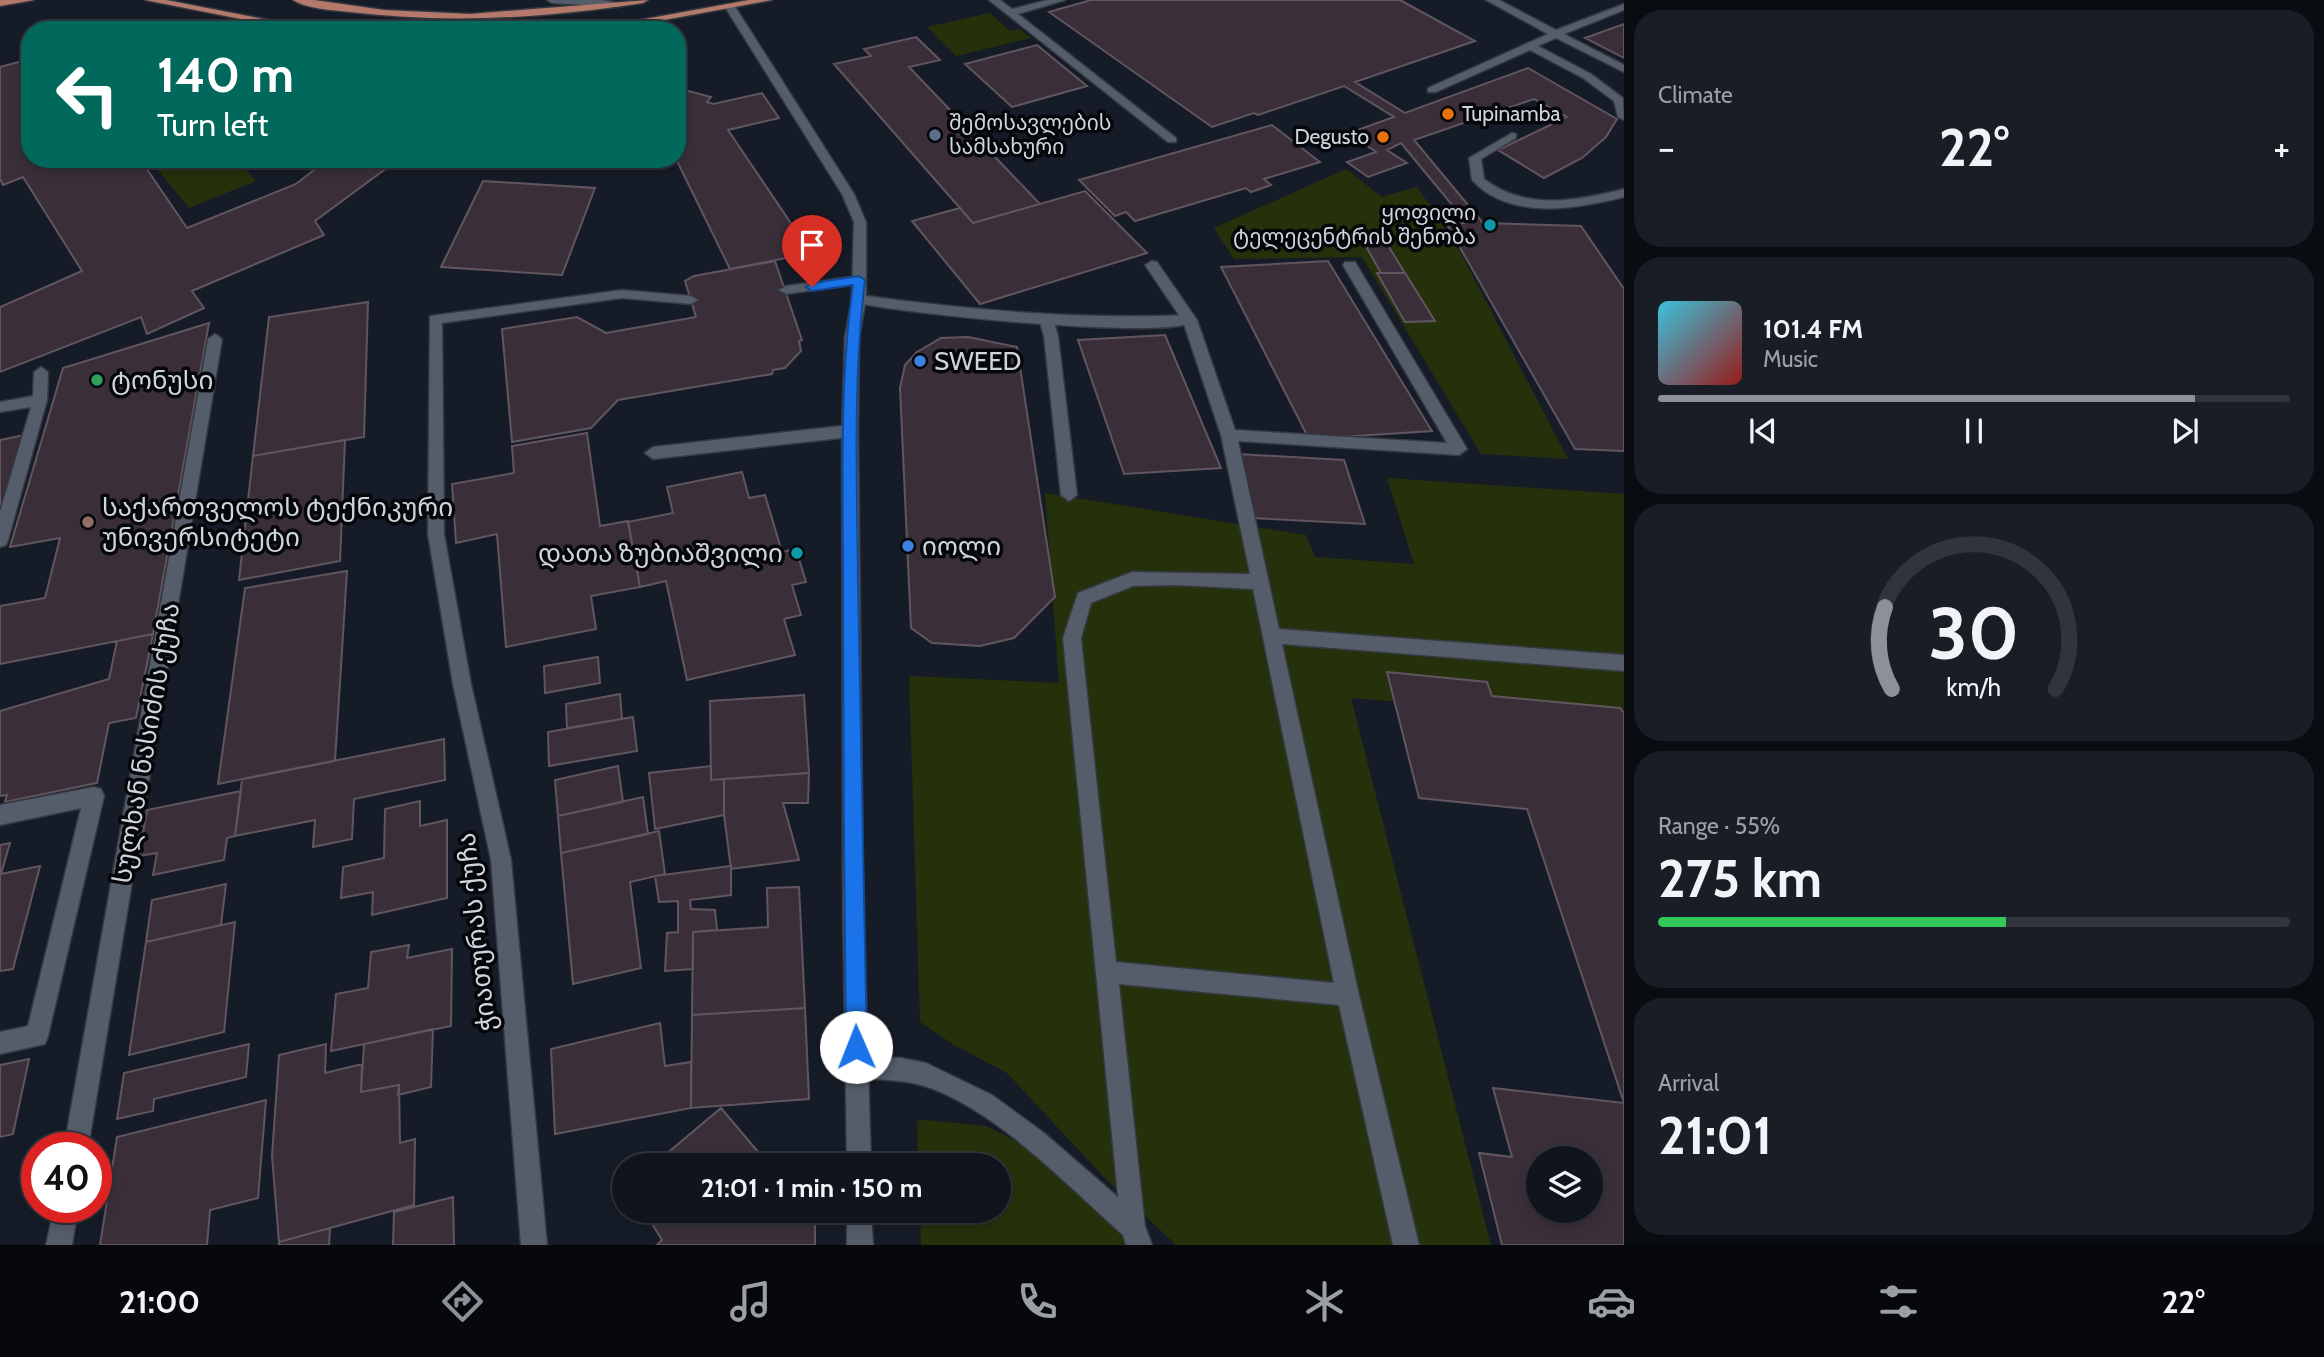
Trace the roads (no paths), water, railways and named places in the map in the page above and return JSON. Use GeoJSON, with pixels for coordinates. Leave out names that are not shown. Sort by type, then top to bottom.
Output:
{"type":"FeatureCollection","features":[{"type":"Feature","properties":{"kind":"main road"},"geometry":{"type":"LineString","coordinates":[[0,3],[29,0]]}},
{"type":"Feature","properties":{"kind":"main road"},"geometry":{"type":"LineString","coordinates":[[150,0],[266,21]]}},
{"type":"Feature","properties":{"kind":"main road"},"geometry":{"type":"LineString","coordinates":[[298,0],[360,12],[446,18],[519,16],[643,0]]}},
{"type":"Feature","properties":{"kind":"main road"},"geometry":{"type":"LineString","coordinates":[[645,21],[766,0]]}},
{"type":"Feature","properties":{"kind":"street"},"geometry":{"type":"LineString","coordinates":[[552,0],[619,4]]}},
{"type":"Feature","properties":{"kind":"street"},"geometry":{"type":"LineString","coordinates":[[994,0],[1172,140]]}},
{"type":"Feature","properties":{"kind":"street"},"geometry":{"type":"LineString","coordinates":[[1010,13],[1060,0]]}},
{"type":"Feature","properties":{"kind":"street"},"geometry":{"type":"LineString","coordinates":[[1491,0],[1624,69]]}},
{"type":"Feature","properties":{"kind":"street"},"geometry":{"type":"LineString","coordinates":[[730,7],[848,194],[860,222],[859,299],[852,337],[850,431],[852,862],[859,1153]]}},
{"type":"Feature","properties":{"kind":"street"},"geometry":{"type":"LineString","coordinates":[[1432,90],[1558,33],[1624,7]]}},
{"type":"Feature","properties":{"kind":"street"},"geometry":{"type":"LineString","coordinates":[[1531,46],[1587,76],[1619,100],[1624,117]]}},
{"type":"Feature","properties":{"kind":"street"},"geometry":{"type":"LineString","coordinates":[[1512,136],[1475,158],[1478,180],[1487,189],[1502,197],[1552,206],[1599,200],[1624,193]]}},
{"type":"Feature","properties":{"kind":"street"},"geometry":{"type":"LineString","coordinates":[[1152,265],[1190,320],[1229,435],[1348,995],[1406,1245]]}},
{"type":"Feature","properties":{"kind":"street"},"geometry":{"type":"LineString","coordinates":[[1229,435],[1459,449],[1350,265]]}},
{"type":"Feature","properties":{"kind":"street"},"geometry":{"type":"LineString","coordinates":[[786,290],[859,280]]}},
{"type":"Feature","properties":{"kind":"street","name":"ჭიათურას ქუჩა"},"geometry":{"type":"LineString","coordinates":[[534,1245],[501,860],[462,684],[436,534],[435,319],[622,294],[691,300]]}},
{"type":"Feature","properties":{"kind":"street"},"geometry":{"type":"LineString","coordinates":[[859,299],[951,313],[1047,322],[1120,324],[1190,320]]}},
{"type":"Feature","properties":{"kind":"street"},"geometry":{"type":"LineString","coordinates":[[1047,322],[1051,336],[1069,495]]}},
{"type":"Feature","properties":{"kind":"street","name":"სულხან ნასიძის ქუჩა"},"geometry":{"type":"LineString","coordinates":[[79,1132],[215,339]]}},
{"type":"Feature","properties":{"kind":"street"},"geometry":{"type":"LineString","coordinates":[[0,540],[40,400],[41,372]]}},
{"type":"Feature","properties":{"kind":"street"},"geometry":{"type":"LineString","coordinates":[[0,407],[40,400]]}},
{"type":"Feature","properties":{"kind":"street"},"geometry":{"type":"LineString","coordinates":[[653,453],[850,431]]}},
{"type":"Feature","properties":{"kind":"street"},"geometry":{"type":"LineString","coordinates":[[1136,1236],[1072,638],[1084,598],[1132,579],[1262,582]]}},
{"type":"Feature","properties":{"kind":"street"},"geometry":{"type":"LineString","coordinates":[[1273,636],[1624,663]]}},
{"type":"Feature","properties":{"kind":"street"},"geometry":{"type":"LineString","coordinates":[[0,815],[94,796],[37,1035],[0,1043]]}},
{"type":"Feature","properties":{"kind":"street"},"geometry":{"type":"LineString","coordinates":[[1107,972],[1348,995]]}},
{"type":"Feature","properties":{"kind":"street"},"geometry":{"type":"LineString","coordinates":[[857,1068],[907,1071],[925,1075],[969,1094],[1012,1122],[1136,1236]]}},
{"type":"Feature","properties":{"kind":"street"},"geometry":{"type":"LineString","coordinates":[[59,1245],[63,1223]]}},
{"type":"Feature","properties":{"kind":"street"},"geometry":{"type":"LineString","coordinates":[[859,1223],[860,1245]]}},
{"type":"Feature","properties":{"kind":"place","name":"Tupinamba"},"geometry":{"type":"Point","coordinates":[1448,114]}},
{"type":"Feature","properties":{"kind":"place","name":"შემოსავლების სამსახური"},"geometry":{"type":"Point","coordinates":[935,135]}},
{"type":"Feature","properties":{"kind":"place","name":"Degusto"},"geometry":{"type":"Point","coordinates":[1383,137]}},
{"type":"Feature","properties":{"kind":"place","name":"ყოფილი ტელეცენტრის შენობა"},"geometry":{"type":"Point","coordinates":[1490,225]}},
{"type":"Feature","properties":{"kind":"place","name":"SWEED"},"geometry":{"type":"Point","coordinates":[920,361]}},
{"type":"Feature","properties":{"kind":"place","name":"ტონუსი"},"geometry":{"type":"Point","coordinates":[97,380]}},
{"type":"Feature","properties":{"kind":"place","name":"საქართველოს ტექნიკური უნივერსიტეტი"},"geometry":{"type":"Point","coordinates":[88,522]}},
{"type":"Feature","properties":{"kind":"place","name":"იოლი"},"geometry":{"type":"Point","coordinates":[908,546]}},
{"type":"Feature","properties":{"kind":"place","name":"დათა ზუბიაშვილი"},"geometry":{"type":"Point","coordinates":[797,553]}}]}
